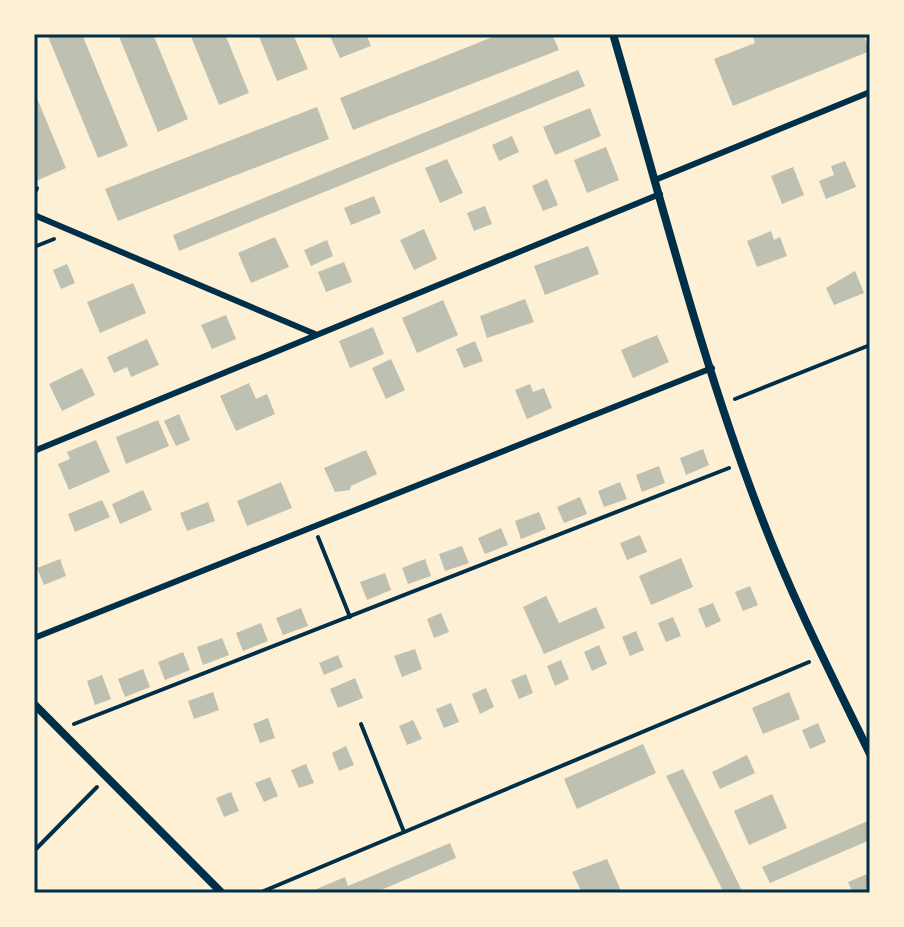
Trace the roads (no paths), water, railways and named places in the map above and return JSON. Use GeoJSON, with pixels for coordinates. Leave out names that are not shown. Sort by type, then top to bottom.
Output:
{"type":"FeatureCollection","features":[{"type":"Feature","properties":{"kind":"street"},"geometry":{"type":"LineString","coordinates":[[613,34],[722,404],[761,517],[822,656],[870,754]]}},
{"type":"Feature","properties":{"kind":"street"},"geometry":{"type":"LineString","coordinates":[[34,704],[222,893]]}},
{"type":"Feature","properties":{"kind":"lane"},"geometry":{"type":"LineString","coordinates":[[655,180],[870,92]]}},
{"type":"Feature","properties":{"kind":"lane"},"geometry":{"type":"LineString","coordinates":[[34,451],[660,194]]}},
{"type":"Feature","properties":{"kind":"lane"},"geometry":{"type":"LineString","coordinates":[[34,215],[315,334]]}},
{"type":"Feature","properties":{"kind":"lane"},"geometry":{"type":"LineString","coordinates":[[34,638],[712,368]]}}]}
